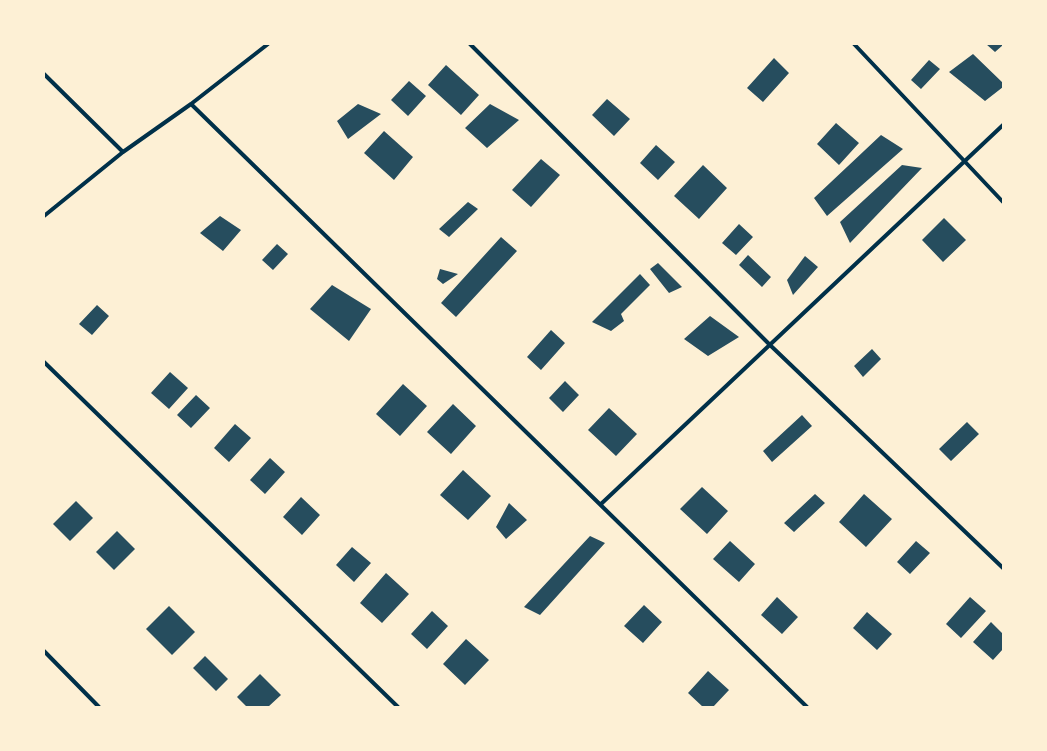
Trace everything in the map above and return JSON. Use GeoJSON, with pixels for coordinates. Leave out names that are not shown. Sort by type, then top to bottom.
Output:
{"type":"FeatureCollection","features":[{"type":"Feature","properties":{"kind":"street"},"geometry":{"type":"LineString","coordinates":[[44,216],[123,152],[191,104],[268,44]]}},
{"type":"Feature","properties":{"kind":"street"},"geometry":{"type":"LineString","coordinates":[[470,44],[770,345],[1003,568]]}},
{"type":"Feature","properties":{"kind":"street"},"geometry":{"type":"LineString","coordinates":[[854,44],[1003,202]]}},
{"type":"Feature","properties":{"kind":"street"},"geometry":{"type":"LineString","coordinates":[[44,74],[123,152]]}},
{"type":"Feature","properties":{"kind":"street"},"geometry":{"type":"LineString","coordinates":[[191,104],[807,707]]}},
{"type":"Feature","properties":{"kind":"street"},"geometry":{"type":"LineString","coordinates":[[601,504],[1003,125]]}},
{"type":"Feature","properties":{"kind":"street"},"geometry":{"type":"LineString","coordinates":[[44,362],[398,707]]}},
{"type":"Feature","properties":{"kind":"street"},"geometry":{"type":"LineString","coordinates":[[44,651],[99,707]]}},
{"type":"Feature","properties":{"kind":"building"},"geometry":{"type":"Polygon","coordinates":[[[986,44],[1003,44],[1003,45],[995,52],[986,44]]]}},
{"type":"Feature","properties":{"kind":"building"},"geometry":{"type":"Polygon","coordinates":[[[973,54],[1003,83],[1003,87],[985,101],[949,72],[973,54]]]}},
{"type":"Feature","properties":{"kind":"building"},"geometry":{"type":"Polygon","coordinates":[[[774,58],[789,73],[763,102],[747,88],[774,58]]]}},
{"type":"Feature","properties":{"kind":"building"},"geometry":{"type":"Polygon","coordinates":[[[929,60],[940,69],[921,89],[911,80],[929,60]]]}},
{"type":"Feature","properties":{"kind":"building"},"geometry":{"type":"Polygon","coordinates":[[[446,65],[479,95],[461,115],[428,85],[446,65]]]}},
{"type":"Feature","properties":{"kind":"building"},"geometry":{"type":"Polygon","coordinates":[[[409,81],[426,96],[408,116],[391,100],[409,81]]]}},
{"type":"Feature","properties":{"kind":"building"},"geometry":{"type":"Polygon","coordinates":[[[607,99],[630,119],[614,136],[592,115],[607,99]]]}},
{"type":"Feature","properties":{"kind":"building"},"geometry":{"type":"Polygon","coordinates":[[[358,104],[381,114],[348,139],[337,121],[358,104]]]}},
{"type":"Feature","properties":{"kind":"building"},"geometry":{"type":"Polygon","coordinates":[[[490,104],[519,120],[487,148],[465,128],[490,104]]]}},
{"type":"Feature","properties":{"kind":"building"},"geometry":{"type":"Polygon","coordinates":[[[836,123],[859,143],[839,165],[817,144],[836,123]]]}},
{"type":"Feature","properties":{"kind":"building"},"geometry":{"type":"Polygon","coordinates":[[[384,131],[413,157],[394,180],[364,153],[384,131]]]}},
{"type":"Feature","properties":{"kind":"building"},"geometry":{"type":"Polygon","coordinates":[[[881,135],[903,149],[827,216],[814,198],[881,135]]]}},
{"type":"Feature","properties":{"kind":"building"},"geometry":{"type":"Polygon","coordinates":[[[656,145],[675,162],[658,180],[640,163],[656,145]]]}},
{"type":"Feature","properties":{"kind":"building"},"geometry":{"type":"Polygon","coordinates":[[[541,159],[560,175],[531,207],[512,190],[541,159]]]}},
{"type":"Feature","properties":{"kind":"building"},"geometry":{"type":"Polygon","coordinates":[[[703,165],[727,188],[699,219],[674,196],[703,165]]]}},
{"type":"Feature","properties":{"kind":"building"},"geometry":{"type":"Polygon","coordinates":[[[902,165],[922,168],[850,243],[840,222],[902,165]]]}},
{"type":"Feature","properties":{"kind":"building"},"geometry":{"type":"Polygon","coordinates":[[[468,202],[478,209],[449,237],[439,229],[468,202]]]}},
{"type":"Feature","properties":{"kind":"building"},"geometry":{"type":"Polygon","coordinates":[[[220,216],[241,230],[223,251],[200,233],[220,216]]]}},
{"type":"Feature","properties":{"kind":"building"},"geometry":{"type":"Polygon","coordinates":[[[944,218],[966,240],[943,262],[922,240],[944,218]]]}},
{"type":"Feature","properties":{"kind":"building"},"geometry":{"type":"Polygon","coordinates":[[[739,224],[753,237],[736,255],[722,243],[739,224]]]}},
{"type":"Feature","properties":{"kind":"building"},"geometry":{"type":"Polygon","coordinates":[[[501,237],[517,251],[456,317],[441,303],[501,237]]]}},
{"type":"Feature","properties":{"kind":"building"},"geometry":{"type":"Polygon","coordinates":[[[277,244],[288,254],[273,270],[262,260],[277,244]]]}},
{"type":"Feature","properties":{"kind":"building"},"geometry":{"type":"Polygon","coordinates":[[[748,255],[771,277],[762,287],[739,265],[748,255]]]}},
{"type":"Feature","properties":{"kind":"building"},"geometry":{"type":"Polygon","coordinates":[[[805,256],[818,267],[793,295],[787,280],[805,256]]]}},
{"type":"Feature","properties":{"kind":"building"},"geometry":{"type":"Polygon","coordinates":[[[658,263],[682,287],[669,293],[650,269],[658,263]]]}},
{"type":"Feature","properties":{"kind":"building"},"geometry":{"type":"Polygon","coordinates":[[[440,269],[458,274],[443,284],[437,279],[440,269]]]}},
{"type":"Feature","properties":{"kind":"building"},"geometry":{"type":"Polygon","coordinates":[[[640,274],[650,285],[621,314],[624,321],[611,331],[592,322],[640,274]]]}},
{"type":"Feature","properties":{"kind":"building"},"geometry":{"type":"Polygon","coordinates":[[[332,285],[371,309],[349,341],[310,309],[332,285]]]}},
{"type":"Feature","properties":{"kind":"building"},"geometry":{"type":"Polygon","coordinates":[[[97,305],[109,316],[92,335],[79,324],[97,305]]]}},
{"type":"Feature","properties":{"kind":"building"},"geometry":{"type":"Polygon","coordinates":[[[710,316],[739,337],[708,356],[684,339],[710,316]]]}},
{"type":"Feature","properties":{"kind":"building"},"geometry":{"type":"Polygon","coordinates":[[[551,330],[565,343],[541,370],[527,357],[551,330]]]}},
{"type":"Feature","properties":{"kind":"building"},"geometry":{"type":"Polygon","coordinates":[[[872,349],[881,359],[863,377],[854,366],[872,349]]]}},
{"type":"Feature","properties":{"kind":"building"},"geometry":{"type":"Polygon","coordinates":[[[170,372],[188,388],[169,409],[151,393],[170,372]]]}},
{"type":"Feature","properties":{"kind":"building"},"geometry":{"type":"Polygon","coordinates":[[[565,381],[579,395],[563,412],[549,398],[565,381]]]}},
{"type":"Feature","properties":{"kind":"building"},"geometry":{"type":"Polygon","coordinates":[[[403,384],[427,406],[400,436],[376,414],[403,384]]]}},
{"type":"Feature","properties":{"kind":"building"},"geometry":{"type":"Polygon","coordinates":[[[196,395],[210,408],[191,428],[177,415],[196,395]]]}},
{"type":"Feature","properties":{"kind":"building"},"geometry":{"type":"Polygon","coordinates":[[[453,404],[476,426],[451,454],[427,432],[453,404]]]}},
{"type":"Feature","properties":{"kind":"building"},"geometry":{"type":"Polygon","coordinates":[[[609,408],[637,434],[616,456],[588,430],[609,408]]]}},
{"type":"Feature","properties":{"kind":"building"},"geometry":{"type":"Polygon","coordinates":[[[802,415],[812,426],[772,462],[763,451],[802,415]]]}},
{"type":"Feature","properties":{"kind":"building"},"geometry":{"type":"Polygon","coordinates":[[[967,422],[979,434],[951,461],[939,449],[967,422]]]}},
{"type":"Feature","properties":{"kind":"building"},"geometry":{"type":"Polygon","coordinates":[[[235,424],[251,438],[229,462],[214,448],[235,424]]]}},
{"type":"Feature","properties":{"kind":"building"},"geometry":{"type":"Polygon","coordinates":[[[270,458],[285,472],[265,494],[250,480],[270,458]]]}},
{"type":"Feature","properties":{"kind":"building"},"geometry":{"type":"Polygon","coordinates":[[[463,470],[491,496],[468,520],[440,495],[463,470]]]}},
{"type":"Feature","properties":{"kind":"building"},"geometry":{"type":"Polygon","coordinates":[[[702,487],[728,511],[707,534],[680,509],[702,487]]]}},
{"type":"Feature","properties":{"kind":"building"},"geometry":{"type":"Polygon","coordinates":[[[815,494],[825,503],[794,532],[784,523],[815,494]]]}},
{"type":"Feature","properties":{"kind":"building"},"geometry":{"type":"Polygon","coordinates":[[[864,494],[892,519],[866,547],[839,522],[864,494]]]}},
{"type":"Feature","properties":{"kind":"building"},"geometry":{"type":"Polygon","coordinates":[[[301,497],[320,515],[302,535],[283,517],[301,497]]]}},
{"type":"Feature","properties":{"kind":"building"},"geometry":{"type":"Polygon","coordinates":[[[76,501],[93,518],[70,541],[53,524],[76,501]]]}},
{"type":"Feature","properties":{"kind":"building"},"geometry":{"type":"Polygon","coordinates":[[[509,503],[527,520],[506,539],[496,527],[509,503]]]}},
{"type":"Feature","properties":{"kind":"building"},"geometry":{"type":"Polygon","coordinates":[[[117,531],[135,549],[114,570],[96,552],[117,531]]]}},
{"type":"Feature","properties":{"kind":"building"},"geometry":{"type":"Polygon","coordinates":[[[590,536],[605,543],[540,615],[524,607],[590,536]]]}},
{"type":"Feature","properties":{"kind":"building"},"geometry":{"type":"Polygon","coordinates":[[[730,541],[755,564],[739,582],[713,559],[730,541]]]}},
{"type":"Feature","properties":{"kind":"building"},"geometry":{"type":"Polygon","coordinates":[[[916,541],[930,553],[910,574],[897,562],[916,541]]]}},
{"type":"Feature","properties":{"kind":"building"},"geometry":{"type":"Polygon","coordinates":[[[352,547],[371,563],[354,582],[336,565],[352,547]]]}},
{"type":"Feature","properties":{"kind":"building"},"geometry":{"type":"Polygon","coordinates":[[[386,573],[409,594],[382,623],[360,603],[386,573]]]}},
{"type":"Feature","properties":{"kind":"building"},"geometry":{"type":"Polygon","coordinates":[[[777,597],[798,617],[782,634],[761,615],[777,597]]]}},
{"type":"Feature","properties":{"kind":"building"},"geometry":{"type":"Polygon","coordinates":[[[970,597],[986,611],[961,638],[946,624],[970,597]]]}},
{"type":"Feature","properties":{"kind":"building"},"geometry":{"type":"Polygon","coordinates":[[[644,605],[662,622],[643,643],[624,626],[644,605]]]}},
{"type":"Feature","properties":{"kind":"building"},"geometry":{"type":"Polygon","coordinates":[[[169,606],[195,632],[172,655],[146,629],[169,606]]]}},
{"type":"Feature","properties":{"kind":"building"},"geometry":{"type":"Polygon","coordinates":[[[432,611],[448,626],[427,649],[411,634],[432,611]]]}},
{"type":"Feature","properties":{"kind":"building"},"geometry":{"type":"Polygon","coordinates":[[[867,612],[892,634],[877,650],[853,628],[867,612]]]}},
{"type":"Feature","properties":{"kind":"building"},"geometry":{"type":"Polygon","coordinates":[[[991,622],[1003,634],[1003,649],[993,660],[973,642],[991,622]]]}},
{"type":"Feature","properties":{"kind":"building"},"geometry":{"type":"Polygon","coordinates":[[[466,639],[489,660],[465,685],[443,664],[466,639]]]}},
{"type":"Feature","properties":{"kind":"building"},"geometry":{"type":"Polygon","coordinates":[[[205,656],[228,679],[216,691],[193,668],[205,656]]]}},
{"type":"Feature","properties":{"kind":"building"},"geometry":{"type":"Polygon","coordinates":[[[708,671],[729,690],[713,707],[703,707],[688,693],[708,671]]]}},
{"type":"Feature","properties":{"kind":"building"},"geometry":{"type":"Polygon","coordinates":[[[260,674],[281,695],[268,707],[247,707],[237,697],[260,674]]]}}]}
